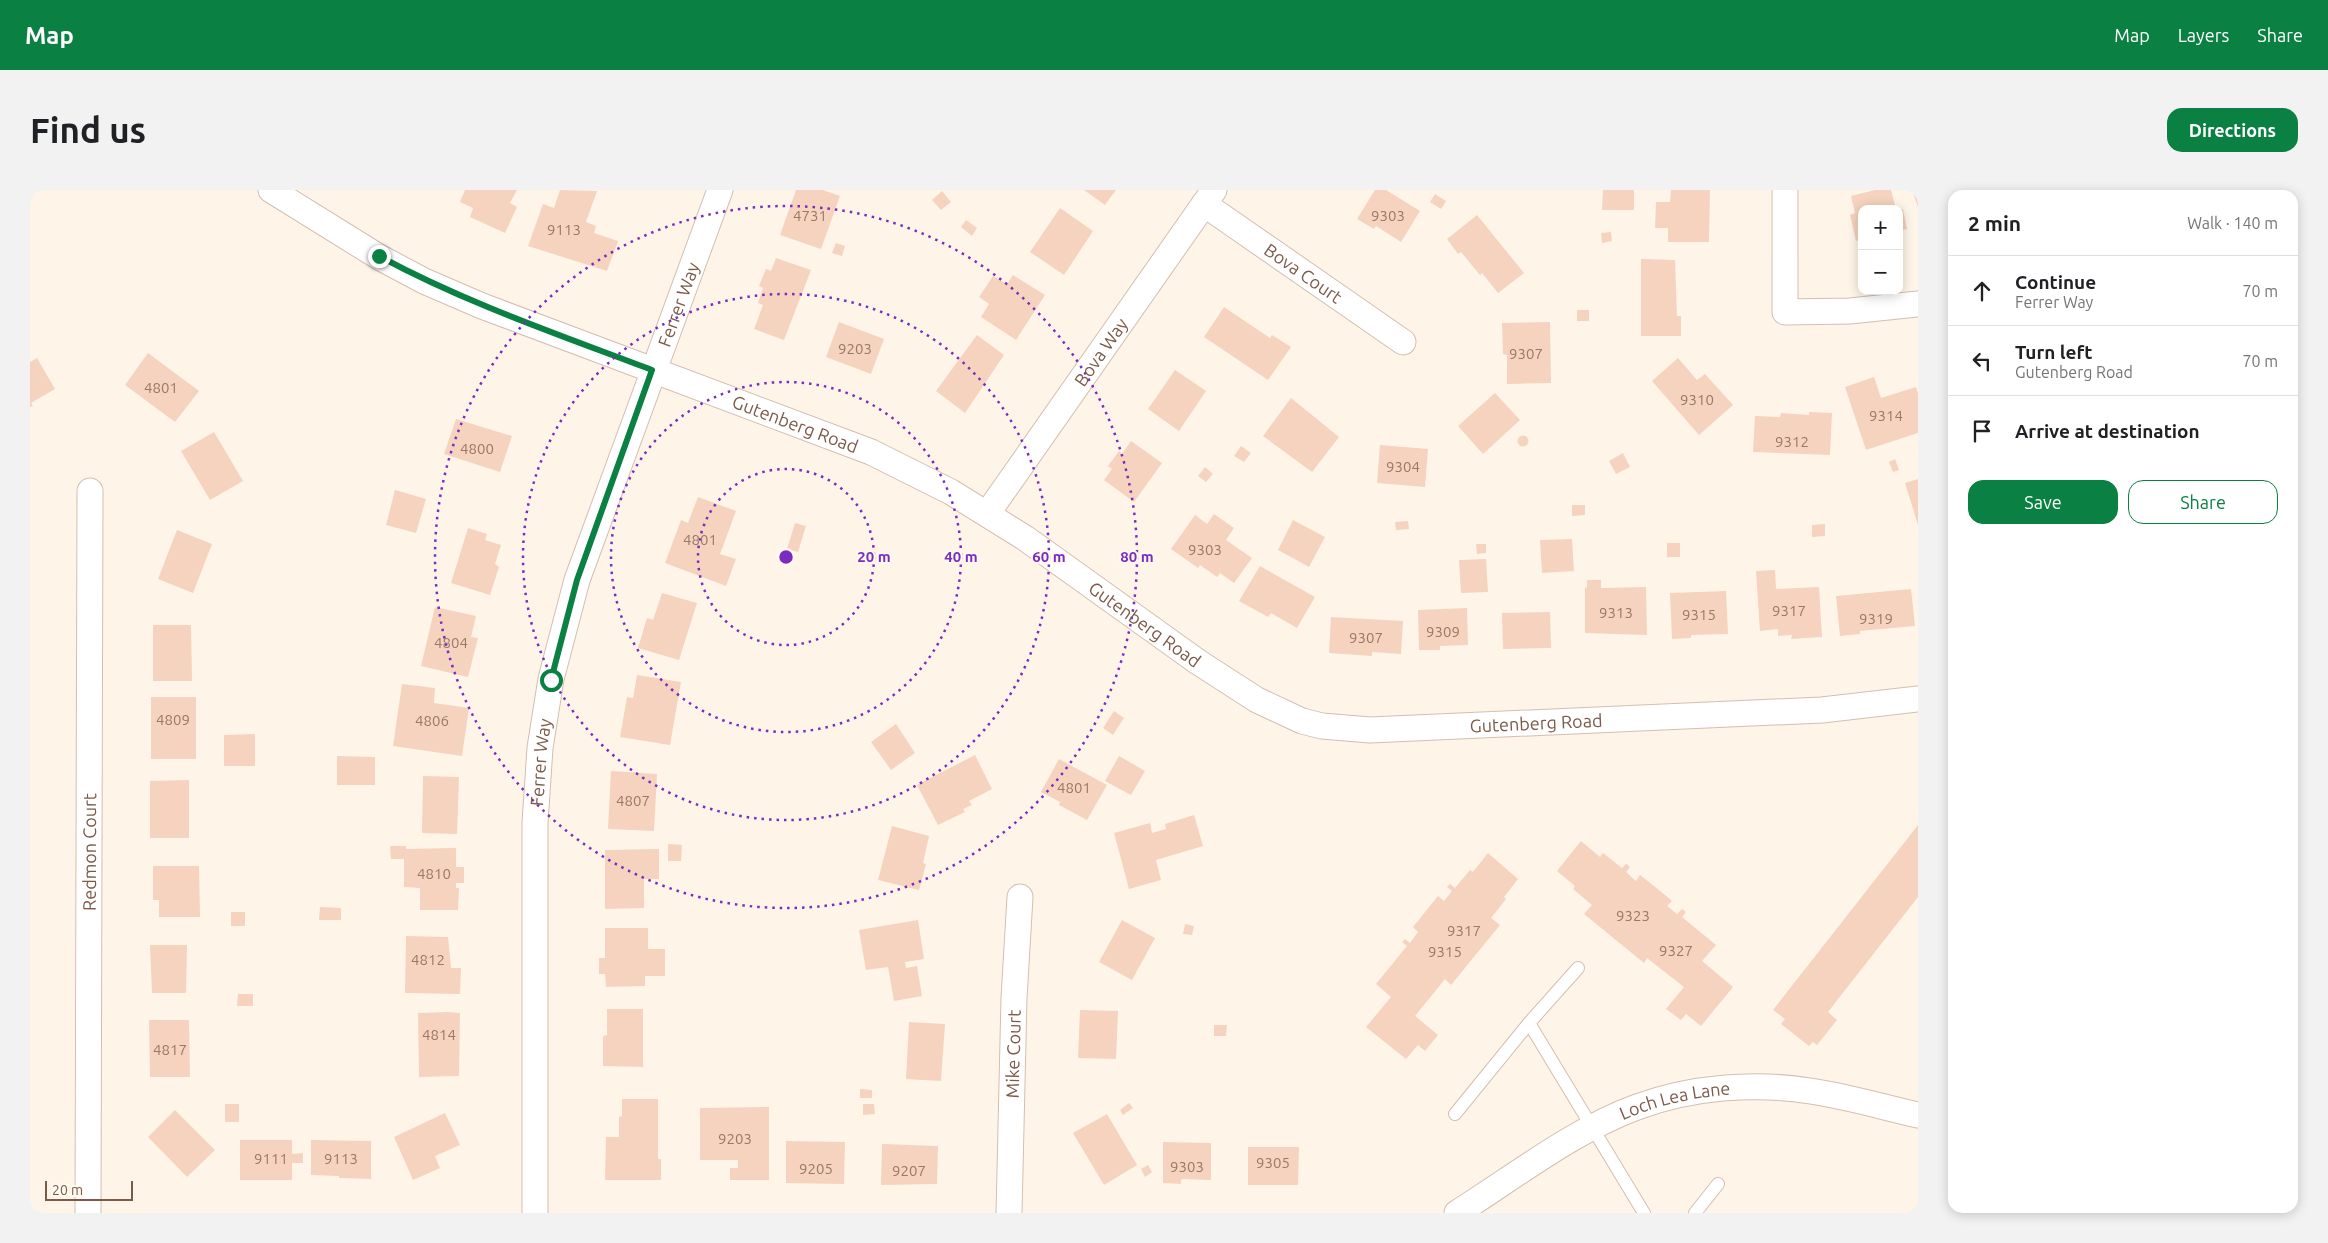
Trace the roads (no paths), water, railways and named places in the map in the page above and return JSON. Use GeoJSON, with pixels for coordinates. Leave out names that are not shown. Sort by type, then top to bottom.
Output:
{"type":"FeatureCollection","features":[{"type":"Feature","properties":{"kind":"street","name":"Gutenberg Road"},"geometry":{"type":"LineString","coordinates":[[271,190],[379,256],[424,281],[482,306],[871,452],[951,492],[1024,538],[1198,662],[1257,700],[1284,714],[1322,726],[1370,730],[1734,714],[1822,710],[1918,699]]}},
{"type":"Feature","properties":{"kind":"street","name":"Ferrer Way"},"geometry":{"type":"LineString","coordinates":[[535,1213],[535,824],[540,748],[551,680],[577,580],[652,370],[720,190]]}},
{"type":"Feature","properties":{"kind":"street"},"geometry":{"type":"LineString","coordinates":[[1786,190],[1785,312],[1850,311],[1918,304]]}},
{"type":"Feature","properties":{"kind":"street","name":"Bova Court"},"geometry":{"type":"LineString","coordinates":[[1209,197],[1403,342]]}},
{"type":"Feature","properties":{"kind":"street","name":"Bova Way"},"geometry":{"type":"LineString","coordinates":[[987,514],[1209,197]]}},
{"type":"Feature","properties":{"kind":"street","name":"Redmon Court"},"geometry":{"type":"LineString","coordinates":[[88,1213],[90,491]]}},
{"type":"Feature","properties":{"kind":"street","name":"Mike Court"},"geometry":{"type":"LineString","coordinates":[[1009,1213],[1014,998],[1020,897]]}},
{"type":"Feature","properties":{"kind":"street","name":"Loch Lea Lane"},"geometry":{"type":"LineString","coordinates":[[1458,1213],[1592,1128],[1637,1107],[1660,1099],[1692,1092],[1726,1088],[1762,1087],[1810,1091],[1918,1115]]}},
{"type":"Feature","properties":{"kind":"lane"},"geometry":{"type":"LineString","coordinates":[[1455,1114],[1529,1023],[1578,968]]}},
{"type":"Feature","properties":{"kind":"lane"},"geometry":{"type":"LineString","coordinates":[[1529,1023],[1644,1213]]}},
{"type":"Feature","properties":{"kind":"lane"},"geometry":{"type":"LineString","coordinates":[[1695,1213],[1718,1184]]}}]}
